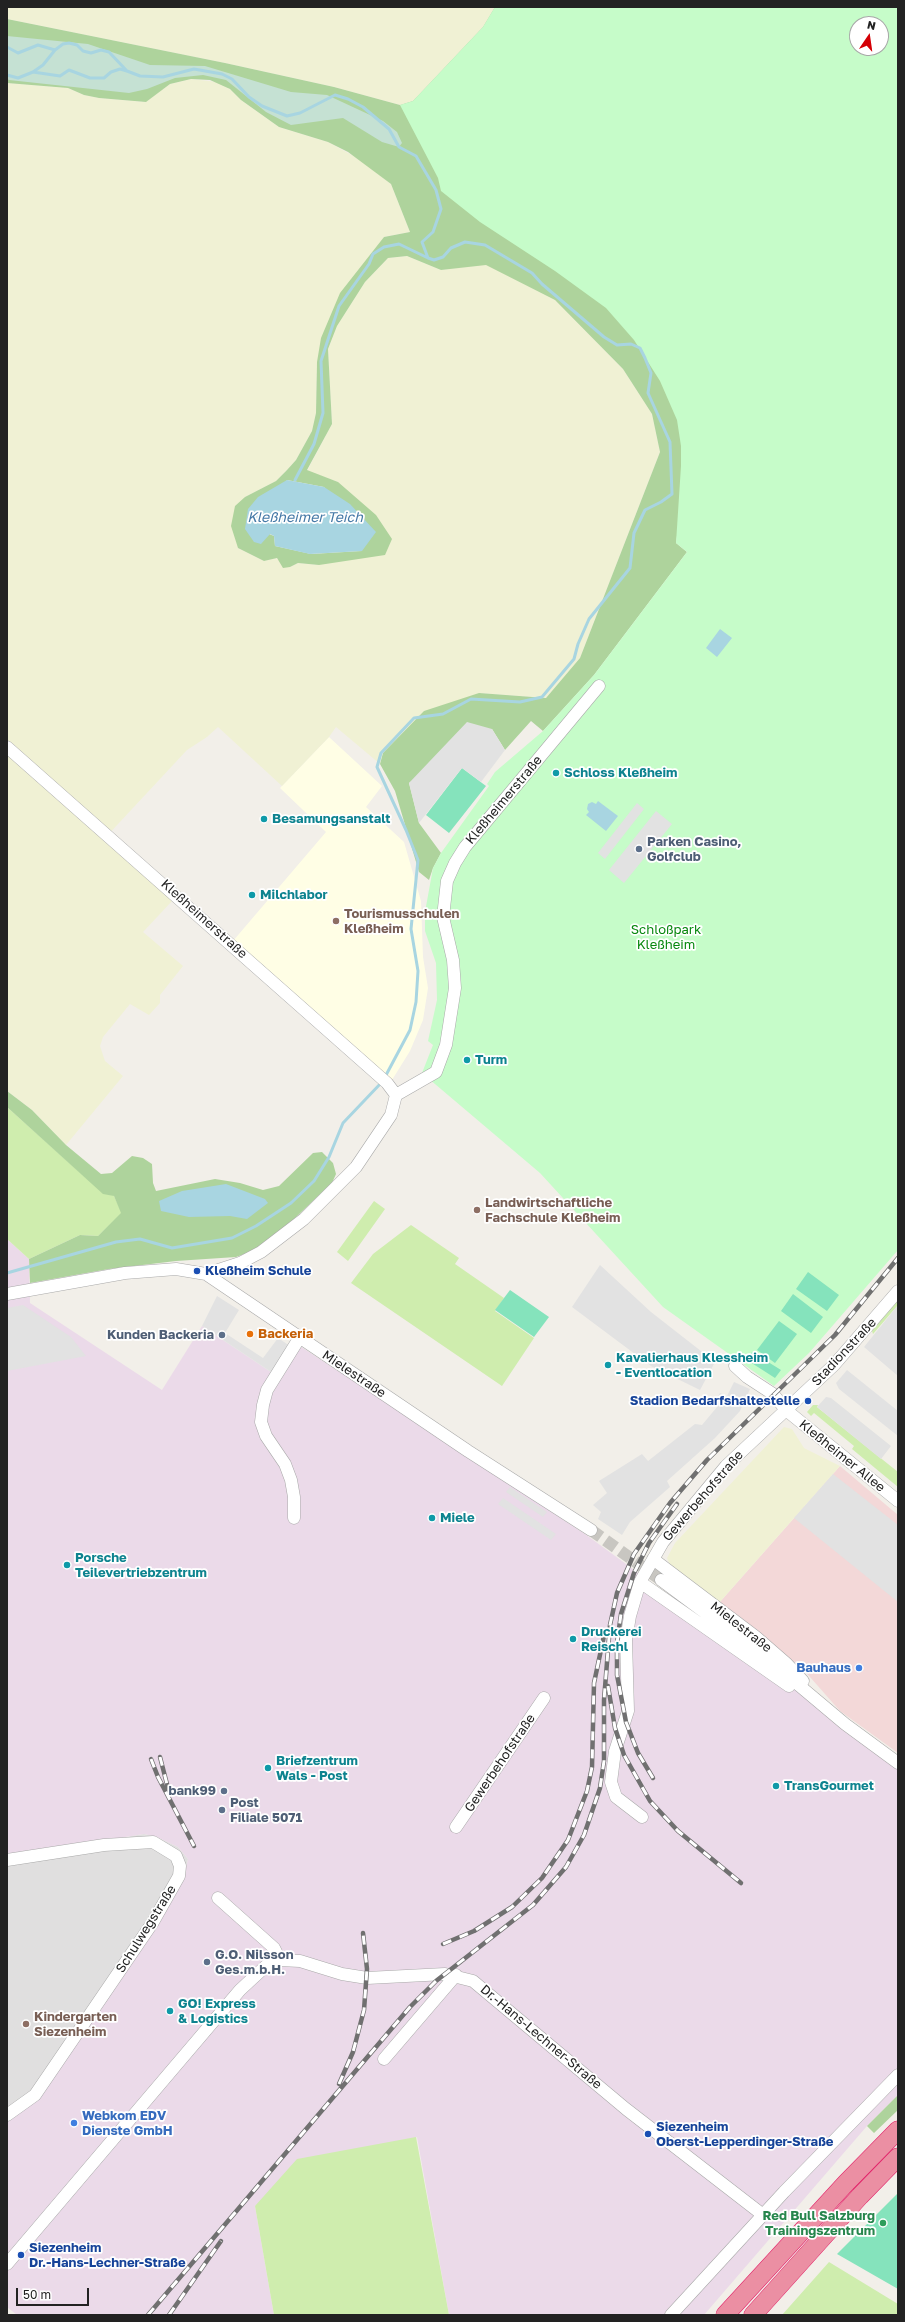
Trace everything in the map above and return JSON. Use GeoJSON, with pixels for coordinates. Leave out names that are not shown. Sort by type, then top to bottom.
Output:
{"type":"FeatureCollection","features":[{"type":"Feature","properties":{"kind":"highway"},"geometry":{"type":"LineString","coordinates":[[726,2315],[846,2183],[898,2130]]}},
{"type":"Feature","properties":{"kind":"highway"},"geometry":{"type":"LineString","coordinates":[[753,2315],[860,2196],[898,2157]]}},
{"type":"Feature","properties":{"kind":"street","name":"Kleßheimerstraße"},"geometry":{"type":"LineString","coordinates":[[7,747],[374,1071],[387,1083],[396,1095],[436,1072],[446,1045],[455,988],[453,960],[443,917],[447,881],[455,863],[465,847],[598,686]]}},
{"type":"Feature","properties":{"kind":"street"},"geometry":{"type":"LineString","coordinates":[[206,1274],[240,1263],[260,1252],[304,1219],[356,1167],[391,1115],[396,1095]]}},
{"type":"Feature","properties":{"kind":"street","name":"Mielestraße"},"geometry":{"type":"LineString","coordinates":[[7,1294],[126,1273],[176,1268],[206,1274],[468,1451],[591,1530]]}},
{"type":"Feature","properties":{"kind":"street","name":"Stadionstraße"},"geometry":{"type":"LineString","coordinates":[[786,1410],[846,1352],[898,1291]]}},
{"type":"Feature","properties":{"kind":"street"},"geometry":{"type":"LineString","coordinates":[[294,1518],[294,1497],[291,1480],[285,1464],[266,1436],[261,1422],[263,1405],[268,1390],[300,1337]]}},
{"type":"Feature","properties":{"kind":"street","name":"Kleßheimer Allee"},"geometry":{"type":"LineString","coordinates":[[735,1366],[747,1377],[773,1394],[786,1410],[898,1501]]}},
{"type":"Feature","properties":{"kind":"street","name":"Gewerbehofstraße"},"geometry":{"type":"LineString","coordinates":[[642,1817],[616,1797],[611,1782],[615,1751],[628,1712],[626,1640],[630,1616],[640,1582],[653,1559],[679,1520],[726,1466],[786,1410]]}},
{"type":"Feature","properties":{"kind":"street","name":"Mielestraße"},"geometry":{"type":"LineString","coordinates":[[653,1559],[787,1664],[819,1704]]}},
{"type":"Feature","properties":{"kind":"street","name":"Mielestraße"},"geometry":{"type":"LineString","coordinates":[[661,1580],[770,1661],[819,1704],[898,1763]]}},
{"type":"Feature","properties":{"kind":"street","name":"Mielestraße"},"geometry":{"type":"LineString","coordinates":[[640,1582],[797,1691],[819,1704]]}},
{"type":"Feature","properties":{"kind":"street","name":"Gewerbehofstraße"},"geometry":{"type":"LineString","coordinates":[[456,1827],[544,1698]]}},
{"type":"Feature","properties":{"kind":"street","name":"Schulwegstraße"},"geometry":{"type":"LineString","coordinates":[[7,1860],[104,1845],[153,1842],[176,1856],[180,1866],[179,1876],[152,1922],[35,2095],[7,2115]]}},
{"type":"Feature","properties":{"kind":"street"},"geometry":{"type":"LineString","coordinates":[[7,2264],[240,1990],[267,1965],[280,1960],[274,1948],[218,1898]]}},
{"type":"Feature","properties":{"kind":"street","name":"Dr.-Hans-Lechner-Straße"},"geometry":{"type":"LineString","coordinates":[[280,1960],[300,1961],[342,1974],[367,1978],[445,1974],[456,1975],[473,1981],[484,1988],[626,2109],[764,2215]]}},
{"type":"Feature","properties":{"kind":"street"},"geometry":{"type":"LineString","coordinates":[[384,2059],[456,1975]]}},
{"type":"Feature","properties":{"kind":"street"},"geometry":{"type":"LineString","coordinates":[[671,2315],[898,2075]]}},
{"type":"Feature","properties":{"kind":"shaded area"},"geometry":{"type":"Polygon","coordinates":[[[7,7],[495,7],[483,27],[413,101],[400,105],[334,87],[225,63],[7,19],[7,7]]]}},
{"type":"Feature","properties":{"kind":"shaded area"},"geometry":{"type":"Polygon","coordinates":[[[7,36],[88,44],[150,65],[205,66],[291,92],[327,95],[383,121],[397,132],[402,143],[399,147],[382,142],[343,118],[291,125],[266,112],[226,80],[203,75],[175,78],[147,89],[129,93],[9,80],[7,79],[7,36]]]}},
{"type":"Feature","properties":{"kind":"shaded area"},"geometry":{"type":"Polygon","coordinates":[[[191,79],[217,82],[230,89],[241,100],[279,127],[328,142],[361,160],[391,184],[410,232],[384,237],[317,362],[316,413],[312,431],[296,460],[276,481],[245,497],[238,548],[264,561],[276,558],[290,567],[298,563],[319,565],[338,482],[307,471],[332,424],[328,350],[337,326],[365,282],[388,258],[407,256],[441,270],[486,264],[555,300],[623,369],[652,414],[660,452],[580,658],[546,698],[479,693],[383,753],[380,764],[336,727],[329,737],[282,786],[218,727],[207,737],[187,750],[105,838],[174,899],[143,932],[183,966],[160,995],[160,1003],[149,1015],[130,1004],[103,1037],[100,1046],[105,1061],[123,1076],[66,1145],[32,1110],[7,1091],[7,83],[68,88],[84,95],[99,98],[145,102],[170,84],[191,79]]]}},
{"type":"Feature","properties":{"kind":"shaded area"},"geometry":{"type":"Polygon","coordinates":[[[467,722],[492,729],[505,750],[481,782],[462,768],[419,823],[409,783],[467,722]]]}},
{"type":"Feature","properties":{"kind":"shaded area","name":"Tourismusschulen Kleßheim"},"geometry":{"type":"Polygon","coordinates":[[[329,737],[382,786],[366,807],[404,842],[421,901],[423,957],[428,988],[423,1020],[410,1051],[392,1080],[233,941],[326,832],[280,788],[329,737]]]}},
{"type":"Feature","properties":{"kind":"shaded area"},"geometry":{"type":"Polygon","coordinates":[[[637,803],[644,809],[605,859],[598,853],[637,803]]]}},
{"type":"Feature","properties":{"kind":"shaded area","name":"Parken Casino, Golfclub"},"geometry":{"type":"Polygon","coordinates":[[[656,811],[672,824],[624,883],[609,870],[656,811]]]}},
{"type":"Feature","properties":{"kind":"shaded area"},"geometry":{"type":"Polygon","coordinates":[[[7,1239],[29,1259],[30,1303],[162,1390],[202,1326],[271,1372],[280,1376],[300,1346],[585,1534],[898,1763],[898,2095],[867,2126],[704,2315],[449,2315],[417,2137],[255,2206],[274,2315],[17,2315],[7,2307],[7,2124],[10,2118],[35,2101],[184,1877],[188,1859],[178,1847],[157,1837],[144,1834],[7,1856],[7,1239]]]}},
{"type":"Feature","properties":{"kind":"shaded area"},"geometry":{"type":"Polygon","coordinates":[[[600,1265],[651,1312],[715,1362],[700,1390],[651,1366],[572,1307],[600,1265]]]}},
{"type":"Feature","properties":{"kind":"shaded area","name":"Kunden Backeria"},"geometry":{"type":"Polygon","coordinates":[[[217,1296],[239,1310],[225,1333],[263,1358],[278,1338],[290,1346],[271,1372],[202,1326],[217,1296]]]}},
{"type":"Feature","properties":{"kind":"shaded area"},"geometry":{"type":"Polygon","coordinates":[[[23,1305],[71,1337],[86,1356],[7,1371],[7,1308],[23,1305]]]}},
{"type":"Feature","properties":{"kind":"shaded area"},"geometry":{"type":"Polygon","coordinates":[[[898,1305],[898,1376],[864,1347],[898,1305]]]}},
{"type":"Feature","properties":{"kind":"shaded area"},"geometry":{"type":"Polygon","coordinates":[[[847,1370],[898,1411],[898,1436],[839,1389],[836,1383],[847,1370]]]}},
{"type":"Feature","properties":{"kind":"shaded area"},"geometry":{"type":"Polygon","coordinates":[[[734,1382],[750,1389],[740,1411],[715,1438],[667,1481],[670,1487],[630,1522],[622,1535],[598,1519],[601,1512],[593,1505],[607,1493],[599,1481],[642,1454],[648,1461],[695,1424],[702,1425],[717,1407],[714,1404],[720,1393],[727,1396],[734,1382]]]}},
{"type":"Feature","properties":{"kind":"shaded area"},"geometry":{"type":"Polygon","coordinates":[[[826,1397],[831,1398],[891,1446],[881,1459],[817,1407],[826,1397]]]}},
{"type":"Feature","properties":{"kind":"shaded area"},"geometry":{"type":"Polygon","coordinates":[[[784,1427],[792,1429],[804,1448],[840,1466],[719,1603],[671,1567],[667,1558],[675,1543],[784,1427]]]}},
{"type":"Feature","properties":{"kind":"shaded area"},"geometry":{"type":"Polygon","coordinates":[[[840,1466],[898,1515],[898,1753],[840,1711],[802,1668],[719,1603],[840,1466]]]}},
{"type":"Feature","properties":{"kind":"shaded area"},"geometry":{"type":"Polygon","coordinates":[[[833,1474],[898,1525],[898,1602],[794,1518],[833,1474]]]}},
{"type":"Feature","properties":{"kind":"shaded area"},"geometry":{"type":"Polygon","coordinates":[[[510,1487],[547,1512],[543,1517],[506,1492],[510,1487]]]}},
{"type":"Feature","properties":{"kind":"shaded area"},"geometry":{"type":"Polygon","coordinates":[[[503,1498],[556,1534],[551,1540],[498,1504],[503,1498]]]}},
{"type":"Feature","properties":{"kind":"shaded area"},"geometry":{"type":"Polygon","coordinates":[[[144,1834],[157,1837],[178,1847],[188,1859],[184,1877],[135,1957],[7,2124],[7,1856],[144,1834]]]}},
{"type":"Feature","properties":{"kind":"green space"},"geometry":{"type":"Polygon","coordinates":[[[495,7],[707,318],[676,543],[687,552],[594,675],[543,731],[531,721],[505,750],[492,729],[409,783],[419,823],[441,853],[433,868],[429,880],[419,872],[395,791],[380,764],[383,753],[424,711],[479,693],[546,698],[580,658],[660,452],[652,414],[623,369],[555,300],[486,265],[441,270],[407,256],[388,258],[365,282],[337,326],[328,349],[332,424],[307,470],[338,482],[376,515],[392,539],[385,555],[319,565],[298,563],[290,567],[283,568],[277,558],[264,561],[238,548],[231,526],[235,506],[245,497],[276,481],[296,460],[312,431],[316,413],[317,362],[321,338],[340,293],[384,237],[410,232],[391,184],[348,152],[328,142],[279,127],[241,100],[230,89],[210,80],[191,79],[170,84],[146,102],[99,98],[84,95],[68,88],[7,83],[7,19],[225,63],[334,87],[400,105],[413,101],[483,27],[495,7]],[[287,480],[269,534],[274,536],[275,546],[311,554],[362,551],[324,487],[287,480]]]}},
{"type":"Feature","properties":{"kind":"green space","name":"Schloßpark Kleßheim"},"geometry":{"type":"Polygon","coordinates":[[[495,7],[898,7],[898,1250],[809,1353],[774,1386],[663,1307],[540,1173],[422,1073],[433,1045],[428,1041],[437,1000],[436,963],[425,931],[425,912],[433,868],[441,853],[489,786],[487,784],[495,772],[543,731],[594,675],[687,552],[676,543],[681,466],[681,446],[677,420],[660,381],[634,340],[606,308],[555,271],[480,222],[441,191],[438,178],[400,105],[413,101],[483,27],[495,7]]]}},
{"type":"Feature","properties":{"kind":"green space"},"geometry":{"type":"Polygon","coordinates":[[[462,768],[486,786],[449,833],[426,815],[462,768]]]}},
{"type":"Feature","properties":{"kind":"green space"},"geometry":{"type":"Polygon","coordinates":[[[7,1091],[32,1110],[66,1145],[101,1174],[112,1173],[132,1156],[143,1158],[152,1164],[153,1183],[156,1191],[215,1179],[240,1183],[263,1190],[279,1186],[313,1153],[322,1152],[333,1163],[336,1174],[332,1183],[276,1236],[250,1252],[236,1257],[176,1261],[109,1269],[30,1283],[29,1259],[80,1235],[98,1236],[121,1213],[114,1196],[103,1194],[7,1107],[7,1091]]]}},
{"type":"Feature","properties":{"kind":"green space"},"geometry":{"type":"Polygon","coordinates":[[[7,1107],[85,1177],[114,1196],[122,1213],[98,1236],[80,1235],[29,1259],[7,1239],[7,1107]]]}},
{"type":"Feature","properties":{"kind":"green space"},"geometry":{"type":"Polygon","coordinates":[[[374,1201],[385,1209],[348,1261],[337,1252],[374,1201]]]}},
{"type":"Feature","properties":{"kind":"green space"},"geometry":{"type":"Polygon","coordinates":[[[411,1225],[459,1258],[455,1264],[504,1298],[495,1311],[534,1338],[502,1386],[351,1283],[373,1254],[411,1225]]]}},
{"type":"Feature","properties":{"kind":"green space"},"geometry":{"type":"Polygon","coordinates":[[[808,1272],[839,1295],[827,1311],[796,1289],[808,1272]]]}},
{"type":"Feature","properties":{"kind":"green space"},"geometry":{"type":"Polygon","coordinates":[[[510,1290],[549,1317],[534,1337],[495,1310],[510,1290]]]}},
{"type":"Feature","properties":{"kind":"green space"},"geometry":{"type":"Polygon","coordinates":[[[793,1294],[823,1317],[811,1333],[781,1311],[793,1294]]]}},
{"type":"Feature","properties":{"kind":"green space"},"geometry":{"type":"Polygon","coordinates":[[[898,1300],[898,1305],[873,1334],[872,1331],[898,1300]]]}},
{"type":"Feature","properties":{"kind":"green space"},"geometry":{"type":"Polygon","coordinates":[[[779,1321],[797,1334],[775,1363],[757,1350],[779,1321]]]}},
{"type":"Feature","properties":{"kind":"green space"},"geometry":{"type":"Polygon","coordinates":[[[752,1352],[781,1370],[775,1378],[747,1360],[752,1352]]]}},
{"type":"Feature","properties":{"kind":"green space"},"geometry":{"type":"Polygon","coordinates":[[[813,1405],[818,1405],[817,1407],[898,1472],[898,1487],[852,1449],[854,1446],[814,1413],[811,1416],[807,1412],[813,1405]]]}},
{"type":"Feature","properties":{"kind":"green space"},"geometry":{"type":"Polygon","coordinates":[[[898,2095],[898,2110],[874,2133],[867,2126],[898,2095]]]}},
{"type":"Feature","properties":{"kind":"green space"},"geometry":{"type":"Polygon","coordinates":[[[416,2137],[449,2315],[274,2315],[255,2206],[297,2159],[416,2137]]]}},
{"type":"Feature","properties":{"kind":"green space","name":"Red Bull Salzburg Trainingszentrum"},"geometry":{"type":"Polygon","coordinates":[[[898,2193],[898,2289],[837,2254],[898,2193]]]}},
{"type":"Feature","properties":{"kind":"green space"},"geometry":{"type":"Polygon","coordinates":[[[829,2262],[898,2304],[898,2315],[782,2315],[829,2262]]]}},
{"type":"Feature","properties":{"kind":"water","name":"Kleßheimer Teich"},"geometry":{"type":"Polygon","coordinates":[[[287,480],[324,487],[350,504],[376,532],[362,551],[310,554],[275,546],[274,536],[270,534],[261,544],[254,542],[245,529],[248,509],[258,497],[287,480]]]}},
{"type":"Feature","properties":{"kind":"water"},"geometry":{"type":"Polygon","coordinates":[[[720,629],[732,638],[717,657],[706,648],[720,629]]]}},
{"type":"Feature","properties":{"kind":"water"},"geometry":{"type":"Polygon","coordinates":[[[598,801],[618,816],[606,831],[586,815],[589,812],[587,809],[588,804],[592,802],[596,804],[598,801]]]}},
{"type":"Feature","properties":{"kind":"water"},"geometry":{"type":"Polygon","coordinates":[[[226,1184],[265,1199],[268,1203],[247,1219],[230,1216],[189,1217],[161,1211],[159,1201],[182,1191],[226,1184]]]}},
{"type":"Feature","properties":{"kind":"waterway"},"geometry":{"type":"LineString","coordinates":[[7,75],[18,78],[33,72],[43,65],[55,50],[63,44],[69,43],[77,45],[83,51],[91,53],[101,50],[109,52],[127,71],[140,76],[163,77],[194,69],[222,74],[232,79],[249,97],[262,106],[287,116],[300,113],[335,95],[348,99],[363,107],[389,129],[399,147],[416,156],[436,190],[441,209],[433,232],[422,242],[428,258],[434,260],[443,257],[451,248],[465,242],[485,245],[532,273],[542,284],[604,337],[617,345],[631,344],[640,348],[651,373],[648,393],[670,442],[672,494],[661,502],[645,510],[634,533],[630,568],[589,619],[578,644],[574,659],[542,697],[520,702],[471,699],[443,714],[414,718],[381,753],[377,767],[418,860],[411,929],[418,971],[416,1002],[410,1030],[385,1077]]}},
{"type":"Feature","properties":{"kind":"waterway"},"geometry":{"type":"LineString","coordinates":[[7,47],[18,53],[38,45],[55,50]]}},
{"type":"Feature","properties":{"kind":"waterway"},"geometry":{"type":"LineString","coordinates":[[33,72],[60,76],[69,70],[90,78],[104,78],[111,72],[120,69],[127,71]]}},
{"type":"Feature","properties":{"kind":"waterway"},"geometry":{"type":"LineString","coordinates":[[295,480],[314,444],[323,413],[321,361],[339,306],[369,264],[373,254],[384,247],[399,244],[428,258]]}},
{"type":"Feature","properties":{"kind":"waterway"},"geometry":{"type":"LineString","coordinates":[[7,1273],[116,1242],[140,1239],[172,1248],[232,1238],[256,1226],[291,1203],[314,1181],[329,1157],[343,1123],[382,1082]]}},
{"type":"Feature","properties":{"kind":"tunnel"},"geometry":{"type":"LineString","coordinates":[[591,1530],[661,1580]]}},
{"type":"Feature","properties":{"kind":"railway"},"geometry":{"type":"LineString","coordinates":[[148,2315],[410,2007],[436,1981],[533,1905],[566,1867],[584,1835],[600,1788],[604,1761],[604,1700],[610,1625],[617,1593],[634,1554],[670,1503],[707,1460],[835,1335],[898,1258]]}},
{"type":"Feature","properties":{"kind":"railway"},"geometry":{"type":"LineString","coordinates":[[653,1778],[638,1753],[626,1722],[617,1675],[617,1643],[621,1614],[634,1573],[649,1543],[677,1504]]}},
{"type":"Feature","properties":{"kind":"railway"},"geometry":{"type":"LineString","coordinates":[[443,1944],[474,1931],[512,1907],[542,1878],[568,1840],[587,1791],[592,1767],[594,1683],[605,1631]]}},
{"type":"Feature","properties":{"kind":"railway"},"geometry":{"type":"LineString","coordinates":[[608,1686],[615,1728],[624,1755],[650,1801],[678,1831],[741,1883]]}},
{"type":"Feature","properties":{"kind":"railway"},"geometry":{"type":"LineString","coordinates":[[160,1757],[169,1792]]}},
{"type":"Feature","properties":{"kind":"railway"},"geometry":{"type":"LineString","coordinates":[[151,1759],[158,1777],[194,1846]]}},
{"type":"Feature","properties":{"kind":"railway"},"geometry":{"type":"LineString","coordinates":[[339,2084],[353,2052],[364,2010],[367,1969],[363,1933]]}},
{"type":"Feature","properties":{"kind":"railway"},"geometry":{"type":"LineString","coordinates":[[169,2315],[221,2241]]}},
{"type":"Feature","properties":{"kind":"place","name":"Schloss Kleßheim"},"geometry":{"type":"Point","coordinates":[556,773]}},
{"type":"Feature","properties":{"kind":"place","name":"Besamungsanstalt"},"geometry":{"type":"Point","coordinates":[264,819]}},
{"type":"Feature","properties":{"kind":"place","name":"Parken Casino, Golfclub"},"geometry":{"type":"Point","coordinates":[639,849]}},
{"type":"Feature","properties":{"kind":"place","name":"Milchlabor"},"geometry":{"type":"Point","coordinates":[252,895]}},
{"type":"Feature","properties":{"kind":"place","name":"Tourismusschulen Kleßheim"},"geometry":{"type":"Point","coordinates":[336,921]}},
{"type":"Feature","properties":{"kind":"place","name":"Turm"},"geometry":{"type":"Point","coordinates":[467,1060]}},
{"type":"Feature","properties":{"kind":"place","name":"Landwirtschaftliche Fachschule Kleßheim"},"geometry":{"type":"Point","coordinates":[477,1210]}},
{"type":"Feature","properties":{"kind":"place","name":"Kleßheim Schule"},"geometry":{"type":"Point","coordinates":[197,1271]}},
{"type":"Feature","properties":{"kind":"place","name":"Backeria"},"geometry":{"type":"Point","coordinates":[250,1334]}},
{"type":"Feature","properties":{"kind":"place","name":"Kunden Backeria"},"geometry":{"type":"Point","coordinates":[222,1335]}},
{"type":"Feature","properties":{"kind":"place","name":"Kavalierhaus Klessheim - Eventlocation"},"geometry":{"type":"Point","coordinates":[608,1365]}},
{"type":"Feature","properties":{"kind":"place","name":"Stadion Bedarfshaltestelle"},"geometry":{"type":"Point","coordinates":[808,1401]}},
{"type":"Feature","properties":{"kind":"place","name":"Miele"},"geometry":{"type":"Point","coordinates":[432,1518]}},
{"type":"Feature","properties":{"kind":"place","name":"Porsche Teilevertriebzentrum"},"geometry":{"type":"Point","coordinates":[67,1565]}},
{"type":"Feature","properties":{"kind":"place","name":"Druckerei Reischl"},"geometry":{"type":"Point","coordinates":[573,1639]}},
{"type":"Feature","properties":{"kind":"place","name":"Bauhaus"},"geometry":{"type":"Point","coordinates":[859,1668]}},
{"type":"Feature","properties":{"kind":"place","name":"Briefzentrum Wals - Post"},"geometry":{"type":"Point","coordinates":[268,1768]}},
{"type":"Feature","properties":{"kind":"place","name":"TransGourmet"},"geometry":{"type":"Point","coordinates":[776,1786]}},
{"type":"Feature","properties":{"kind":"place","name":"bank99"},"geometry":{"type":"Point","coordinates":[224,1791]}},
{"type":"Feature","properties":{"kind":"place","name":"Post Filiale 5071"},"geometry":{"type":"Point","coordinates":[222,1810]}},
{"type":"Feature","properties":{"kind":"place","name":"G.O. Nilsson Ges.m.b.H."},"geometry":{"type":"Point","coordinates":[207,1962]}},
{"type":"Feature","properties":{"kind":"place","name":"GO! Express & Logistics"},"geometry":{"type":"Point","coordinates":[170,2011]}},
{"type":"Feature","properties":{"kind":"place","name":"Kindergarten Siezenheim"},"geometry":{"type":"Point","coordinates":[26,2024]}},
{"type":"Feature","properties":{"kind":"place","name":"Webkom EDV Dienste GmbH"},"geometry":{"type":"Point","coordinates":[74,2123]}},
{"type":"Feature","properties":{"kind":"place","name":"Siezenheim Oberst-Lepperdinger-Straße"},"geometry":{"type":"Point","coordinates":[648,2134]}},
{"type":"Feature","properties":{"kind":"place","name":"Red Bull Salzburg Trainingszentrum"},"geometry":{"type":"Point","coordinates":[883,2223]}},
{"type":"Feature","properties":{"kind":"place","name":"Siezenheim Dr.-Hans-Lechner-Straße"},"geometry":{"type":"Point","coordinates":[21,2255]}}]}
